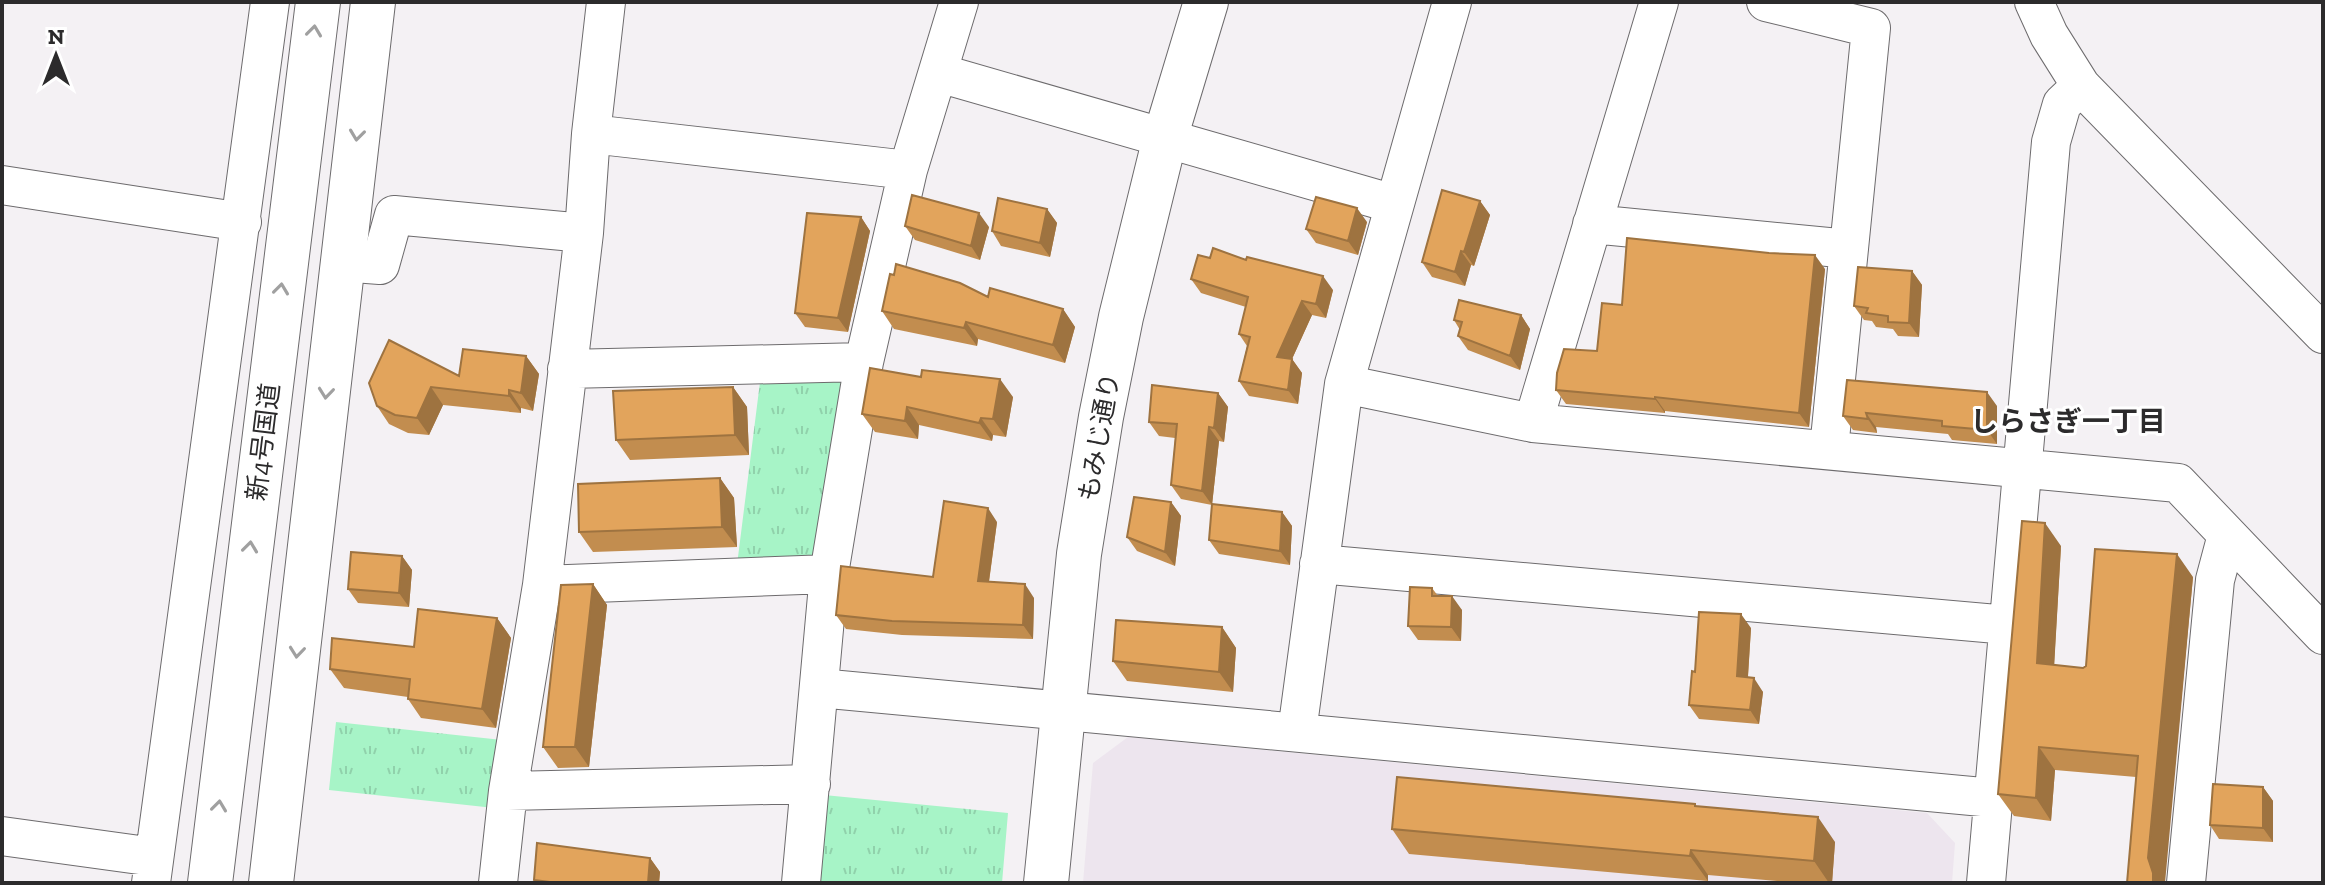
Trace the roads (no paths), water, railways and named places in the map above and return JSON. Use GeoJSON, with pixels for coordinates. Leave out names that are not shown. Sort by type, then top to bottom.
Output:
{"type":"FeatureCollection","features":[{"type":"Feature","properties":{"kind":"main road","name":"新4号国道"},"geometry":{"type":"LineString","coordinates":[[210,883],[318,2]]}},
{"type":"Feature","properties":{"kind":"main road"},"geometry":{"type":"LineString","coordinates":[[271,883],[373,2]]}},
{"type":"Feature","properties":{"kind":"main road","name":"もみじ通り"},"geometry":{"type":"LineString","coordinates":[[1046,883],[1079,554],[1101,417],[1121,317],[1165,138],[1206,2]]}},
{"type":"Feature","properties":{"kind":"street"},"geometry":{"type":"LineString","coordinates":[[2,836],[153,870],[270,2]]}},
{"type":"Feature","properties":{"kind":"street"},"geometry":{"type":"LineString","coordinates":[[498,883],[508,791],[542,585],[584,233],[591,134],[606,2]]}},
{"type":"Feature","properties":{"kind":"street"},"geometry":{"type":"LineString","coordinates":[[801,883],[829,574],[864,362],[908,170],[959,2]]}},
{"type":"Feature","properties":{"kind":"street"},"geometry":{"type":"LineString","coordinates":[[1297,732],[1344,384],[1452,2]]}},
{"type":"Feature","properties":{"kind":"street"},"geometry":{"type":"LineString","coordinates":[[1533,423],[1659,2]]}},
{"type":"Feature","properties":{"kind":"street"},"geometry":{"type":"LineString","coordinates":[[1766,2],[1871,28],[1829,449]]}},
{"type":"Feature","properties":{"kind":"street"},"geometry":{"type":"LineString","coordinates":[[2034,2],[2049,35],[2081,86],[2323,334]]}},
{"type":"Feature","properties":{"kind":"street"},"geometry":{"type":"LineString","coordinates":[[939,73],[1394,204]]}},
{"type":"Feature","properties":{"kind":"street"},"geometry":{"type":"LineString","coordinates":[[1986,883],[2051,142],[2062,104],[2081,86]]}},
{"type":"Feature","properties":{"kind":"street"},"geometry":{"type":"LineString","coordinates":[[591,134],[908,170]]}},
{"type":"Feature","properties":{"kind":"street"},"geometry":{"type":"LineString","coordinates":[[2,185],[242,222]]}},
{"type":"Feature","properties":{"kind":"street"},"geometry":{"type":"LineString","coordinates":[[341,262],[380,265],[394,215],[584,233]]}},
{"type":"Feature","properties":{"kind":"street"},"geometry":{"type":"LineString","coordinates":[[1592,224],[1849,249]]}},
{"type":"Feature","properties":{"kind":"street"},"geometry":{"type":"LineString","coordinates":[[567,369],[864,362]]}},
{"type":"Feature","properties":{"kind":"street"},"geometry":{"type":"LineString","coordinates":[[1344,384],[1533,423],[2178,483],[2323,635]]}},
{"type":"Feature","properties":{"kind":"street"},"geometry":{"type":"LineString","coordinates":[[2186,883],[2215,580],[2227,535]]}},
{"type":"Feature","properties":{"kind":"street"},"geometry":{"type":"LineString","coordinates":[[1319,564],[2008,625]]}},
{"type":"Feature","properties":{"kind":"street"},"geometry":{"type":"LineString","coordinates":[[542,585],[829,574]]}},
{"type":"Feature","properties":{"kind":"street"},"geometry":{"type":"LineString","coordinates":[[819,688],[1993,798]]}},
{"type":"Feature","properties":{"kind":"street"},"geometry":{"type":"LineString","coordinates":[[508,791],[811,784]]}},
{"type":"Feature","properties":{"kind":"district","name":"しらさぎ一丁目"},"geometry":{"type":"Point","coordinates":[2068,421]}}]}
